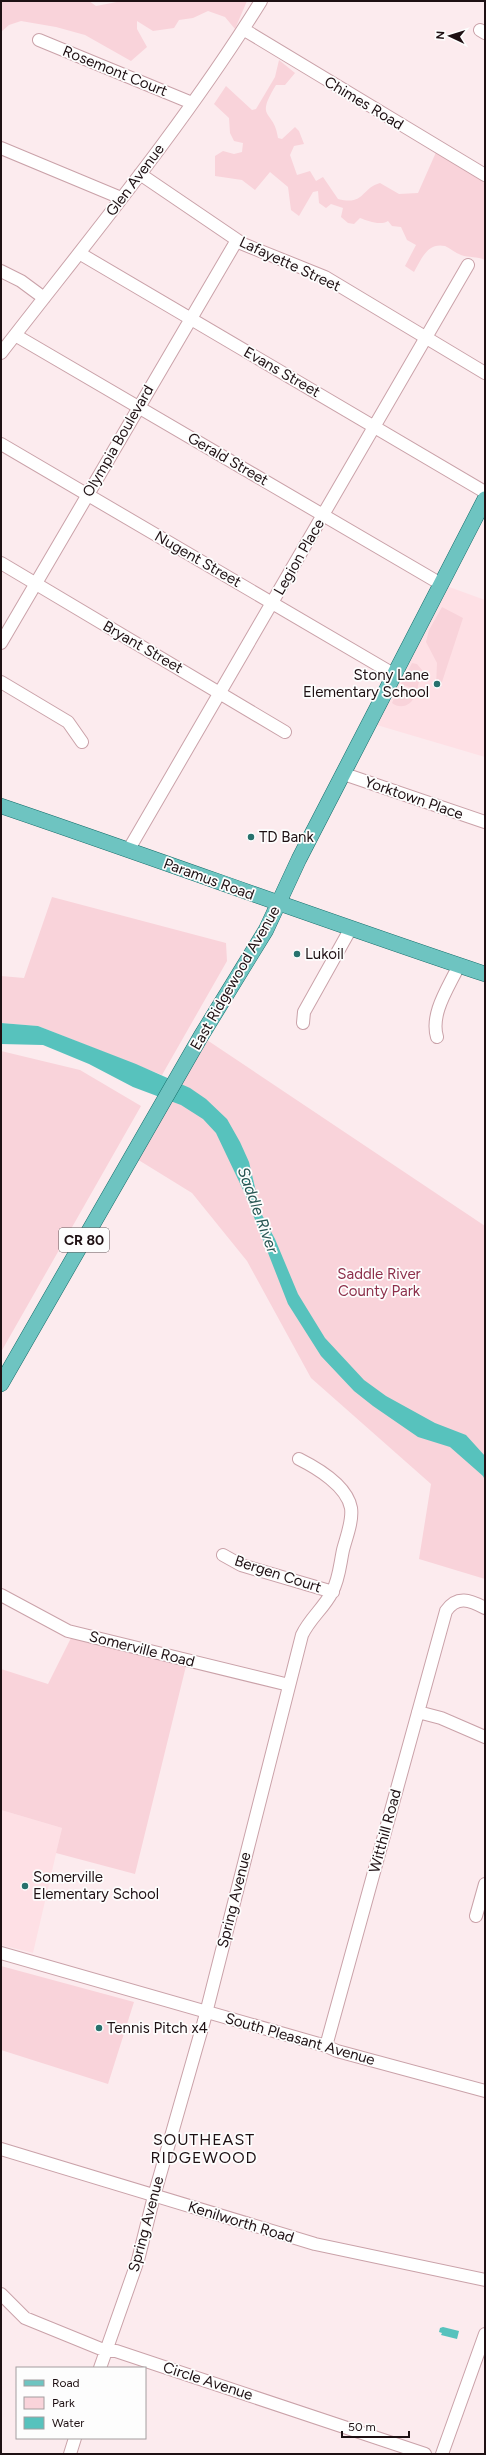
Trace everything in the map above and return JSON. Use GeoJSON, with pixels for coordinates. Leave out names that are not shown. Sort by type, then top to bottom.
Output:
{"type":"FeatureCollection","features":[{"type":"Feature","properties":{"kind":"main road","name":"East Ridgewood Avenue"},"geometry":{"type":"LineString","coordinates":[[1,1384],[184,1067],[221,1007],[250,953],[266,930],[485,499]]}},
{"type":"Feature","properties":{"kind":"main road","name":"Paramus Road"},"geometry":{"type":"LineString","coordinates":[[1,806],[129,849],[278,904],[485,974]]}},
{"type":"Feature","properties":{"kind":"street","name":"Glen Avenue"},"geometry":{"type":"LineString","coordinates":[[1,353],[140,174],[244,30],[261,1]]}},
{"type":"Feature","properties":{"kind":"street","name":"Chimes Road"},"geometry":{"type":"LineString","coordinates":[[244,30],[485,175]]}},
{"type":"Feature","properties":{"kind":"street","name":"Rosemont Court"},"geometry":{"type":"LineString","coordinates":[[39,40],[192,103]]}},
{"type":"Feature","properties":{"kind":"street"},"geometry":{"type":"LineString","coordinates":[[1,148],[121,198]]}},
{"type":"Feature","properties":{"kind":"street","name":"Lafayette Street"},"geometry":{"type":"LineString","coordinates":[[140,174],[237,240],[325,277],[485,372]]}},
{"type":"Feature","properties":{"kind":"street","name":"Olympia Boulevard"},"geometry":{"type":"LineString","coordinates":[[1,643],[237,240]]}},
{"type":"Feature","properties":{"kind":"street","name":"Evans Street"},"geometry":{"type":"LineString","coordinates":[[79,253],[485,492]]}},
{"type":"Feature","properties":{"kind":"street","name":"Legion Place"},"geometry":{"type":"LineString","coordinates":[[129,849],[468,265]]}},
{"type":"Feature","properties":{"kind":"street"},"geometry":{"type":"LineString","coordinates":[[1,271],[21,281],[44,298]]}},
{"type":"Feature","properties":{"kind":"street","name":"Gerald Street"},"geometry":{"type":"LineString","coordinates":[[15,335],[441,584]]}},
{"type":"Feature","properties":{"kind":"street","name":"Nugent Street"},"geometry":{"type":"LineString","coordinates":[[1,444],[395,675]]}},
{"type":"Feature","properties":{"kind":"street","name":"Bryant Street"},"geometry":{"type":"LineString","coordinates":[[1,564],[220,692],[285,732]]}},
{"type":"Feature","properties":{"kind":"street"},"geometry":{"type":"LineString","coordinates":[[1,682],[68,722],[82,742]]}},
{"type":"Feature","properties":{"kind":"street","name":"Yorktown Place"},"geometry":{"type":"LineString","coordinates":[[344,774],[485,822]]}},
{"type":"Feature","properties":{"kind":"street"},"geometry":{"type":"LineString","coordinates":[[303,1023],[304,1012],[351,928]]}},
{"type":"Feature","properties":{"kind":"street"},"geometry":{"type":"LineString","coordinates":[[437,1037],[434,1026],[436,1017],[459,965]]}},
{"type":"Feature","properties":{"kind":"street","name":"Spring Avenue"},"geometry":{"type":"LineString","coordinates":[[100,2367],[138,2260],[154,2196],[206,2012],[302,1635],[307,1624],[324,1605],[333,1592],[351,1518],[351,1508],[348,1499],[341,1489],[312,1466],[299,1459]]}},
{"type":"Feature","properties":{"kind":"street","name":"Bergen Court"},"geometry":{"type":"LineString","coordinates":[[223,1555],[241,1565],[333,1592]]}},
{"type":"Feature","properties":{"kind":"street","name":"Somerville Road"},"geometry":{"type":"LineString","coordinates":[[1,1595],[68,1631],[289,1685]]}},
{"type":"Feature","properties":{"kind":"street","name":"Witthill Road"},"geometry":{"type":"LineString","coordinates":[[326,2046],[444,1616],[450,1605],[462,1599],[469,1600],[485,1608]]}},
{"type":"Feature","properties":{"kind":"street"},"geometry":{"type":"LineString","coordinates":[[418,1712],[441,1718],[485,1737]]}},
{"type":"Feature","properties":{"kind":"street"},"geometry":{"type":"LineString","coordinates":[[476,1916],[485,1884]]}},
{"type":"Feature","properties":{"kind":"street","name":"South Pleasant Avenue"},"geometry":{"type":"LineString","coordinates":[[1,1954],[326,2046],[337,2051],[485,2091]]}},
{"type":"Feature","properties":{"kind":"street","name":"Kenilworth Road"},"geometry":{"type":"LineString","coordinates":[[1,2149],[315,2244],[485,2280]]}},
{"type":"Feature","properties":{"kind":"street","name":"Circle Avenue"},"geometry":{"type":"LineString","coordinates":[[1,2294],[25,2318],[106,2351],[112,2350],[425,2454]]}},
{"type":"Feature","properties":{"kind":"street"},"geometry":{"type":"LineString","coordinates":[[442,2454],[485,2334]]}},
{"type":"Feature","properties":{"kind":"street"},"geometry":{"type":"LineString","coordinates":[[70,2454],[75,2439]]}},
{"type":"Feature","properties":{"kind":"shaded area","name":"Stony Lane Elementary School"},"geometry":{"type":"Polygon","coordinates":[[[441,584],[485,600],[485,757],[370,723],[441,584]]]}},
{"type":"Feature","properties":{"kind":"shaded area","name":"Somerville Elementary School"},"geometry":{"type":"Polygon","coordinates":[[[1,1810],[62,1828],[33,1953],[1,1945],[1,1810]]]}},
{"type":"Feature","properties":{"kind":"green space"},"geometry":{"type":"Polygon","coordinates":[[[1,1],[89,1],[96,6],[122,1],[247,1],[235,29],[225,17],[208,11],[193,18],[179,20],[174,28],[153,31],[137,21],[137,29],[147,47],[131,61],[85,35],[56,27],[21,21],[9,25],[1,32],[1,1]]]}},
{"type":"Feature","properties":{"kind":"green space"},"geometry":{"type":"Polygon","coordinates":[[[279,60],[295,73],[285,85],[276,85],[266,104],[266,110],[276,129],[278,138],[282,139],[295,127],[299,131],[304,144],[294,146],[290,155],[297,175],[310,171],[316,181],[323,177],[338,199],[347,201],[362,196],[374,185],[380,183],[399,194],[418,193],[437,150],[485,183],[485,260],[461,255],[445,246],[439,245],[429,249],[425,253],[414,272],[405,266],[416,245],[407,240],[401,227],[392,226],[388,221],[378,223],[360,218],[354,224],[348,223],[341,217],[343,208],[331,204],[326,208],[319,203],[318,191],[313,192],[299,216],[291,210],[288,187],[270,172],[255,190],[242,180],[215,176],[215,156],[223,151],[234,154],[242,152],[243,143],[234,141],[230,133],[229,118],[214,104],[226,86],[252,110],[256,109],[275,77],[279,60]]]}},
{"type":"Feature","properties":{"kind":"green space"},"geometry":{"type":"Polygon","coordinates":[[[442,607],[463,618],[440,688],[436,687],[437,663],[426,642],[429,630],[442,607]]]}},
{"type":"Feature","properties":{"kind":"green space"},"geometry":{"type":"Polygon","coordinates":[[[412,663],[417,664],[422,670],[417,690],[401,684],[412,663]]]}},
{"type":"Feature","properties":{"kind":"green space"},"geometry":{"type":"Polygon","coordinates":[[[399,687],[415,694],[414,698],[409,704],[399,706],[392,703],[399,687]]]}},
{"type":"Feature","properties":{"kind":"green space"},"geometry":{"type":"Polygon","coordinates":[[[52,897],[226,943],[227,961],[162,1075],[38,1026],[1,1023],[1,976],[24,978],[52,897]]]}},
{"type":"Feature","properties":{"kind":"green space","name":"Saddle River County Park"},"geometry":{"type":"Polygon","coordinates":[[[201,1036],[485,1226],[485,1579],[419,1559],[431,1484],[311,1378],[247,1261],[192,1193],[132,1156],[201,1036]]]}},
{"type":"Feature","properties":{"kind":"green space"},"geometry":{"type":"Polygon","coordinates":[[[1,1051],[80,1070],[141,1106],[1,1352],[1,1051]]]}},
{"type":"Feature","properties":{"kind":"green space"},"geometry":{"type":"Polygon","coordinates":[[[72,1636],[186,1666],[135,1874],[56,1853],[62,1828],[1,1810],[1,1669],[48,1684],[72,1636]]]}},
{"type":"Feature","properties":{"kind":"green space"},"geometry":{"type":"Polygon","coordinates":[[[1,1966],[134,2002],[108,2084],[1,2050],[1,1966]]]}},
{"type":"Feature","properties":{"kind":"water","name":"Saddle River"},"geometry":{"type":"Polygon","coordinates":[[[1,1023],[38,1026],[136,1064],[190,1088],[206,1099],[227,1119],[240,1142],[249,1162],[261,1213],[275,1239],[298,1294],[325,1338],[364,1380],[386,1396],[435,1423],[466,1435],[485,1456],[485,1480],[483,1476],[450,1447],[418,1437],[373,1406],[354,1391],[321,1356],[288,1304],[245,1194],[216,1133],[203,1119],[181,1105],[133,1087],[89,1064],[43,1045],[1,1044],[1,1023]]]}},
{"type":"Feature","properties":{"kind":"water"},"geometry":{"type":"Polygon","coordinates":[[[443,2327],[459,2331],[457,2339],[441,2335],[442,2333],[439,2332],[440,2328],[443,2327]]]}},
{"type":"Feature","properties":{"kind":"place","name":"Stony Lane Elementary School"},"geometry":{"type":"Point","coordinates":[437,684]}},
{"type":"Feature","properties":{"kind":"place","name":"TD Bank"},"geometry":{"type":"Point","coordinates":[251,837]}},
{"type":"Feature","properties":{"kind":"place","name":"Lukoil"},"geometry":{"type":"Point","coordinates":[297,954]}},
{"type":"Feature","properties":{"kind":"place","name":"Somerville Elementary School"},"geometry":{"type":"Point","coordinates":[25,1886]}},
{"type":"Feature","properties":{"kind":"place","name":"Tennis Pitch x4"},"geometry":{"type":"Point","coordinates":[99,2028]}},
{"type":"Feature","properties":{"kind":"district","name":"SOUTHEAST RIDGEWOOD"},"geometry":{"type":"Point","coordinates":[204,2148]}}]}
